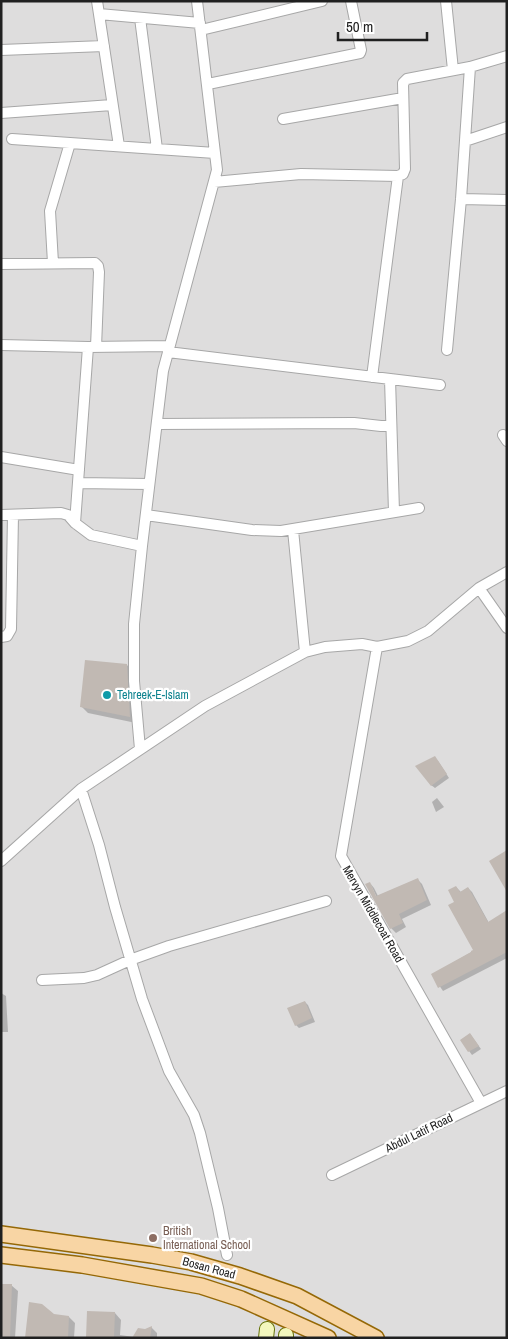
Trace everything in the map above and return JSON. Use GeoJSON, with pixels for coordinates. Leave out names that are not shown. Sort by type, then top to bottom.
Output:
{"type":"FeatureCollection","features":[{"type":"Feature","properties":{"kind":"main road","name":"Bosan Road"},"geometry":{"type":"LineString","coordinates":[[1,1234],[152,1255],[240,1276],[297,1296],[376,1338]]}},
{"type":"Feature","properties":{"kind":"main road","name":"Bosan Road"},"geometry":{"type":"LineString","coordinates":[[1,1255],[82,1265],[201,1286],[241,1299],[328,1338]]}},
{"type":"Feature","properties":{"kind":"street"},"geometry":{"type":"LineString","coordinates":[[98,1],[118,146]]}},
{"type":"Feature","properties":{"kind":"street"},"geometry":{"type":"LineString","coordinates":[[140,748],[134,681],[134,624],[163,370],[216,170],[208,84],[197,1]]}},
{"type":"Feature","properties":{"kind":"street"},"geometry":{"type":"LineString","coordinates":[[99,14],[201,27],[322,1]]}},
{"type":"Feature","properties":{"kind":"street"},"geometry":{"type":"LineString","coordinates":[[208,84],[360,53],[352,1]]}},
{"type":"Feature","properties":{"kind":"street"},"geometry":{"type":"LineString","coordinates":[[446,1],[453,70]]}},
{"type":"Feature","properties":{"kind":"street"},"geometry":{"type":"LineString","coordinates":[[140,18],[157,149]]}},
{"type":"Feature","properties":{"kind":"street"},"geometry":{"type":"LineString","coordinates":[[1,50],[104,46]]}},
{"type":"Feature","properties":{"kind":"street"},"geometry":{"type":"LineString","coordinates":[[214,182],[301,174],[398,176],[403,174],[405,169],[403,83],[407,79],[470,67],[507,56]]}},
{"type":"Feature","properties":{"kind":"street"},"geometry":{"type":"LineString","coordinates":[[447,350],[462,199],[470,67]]}},
{"type":"Feature","properties":{"kind":"street"},"geometry":{"type":"LineString","coordinates":[[283,120],[404,98]]}},
{"type":"Feature","properties":{"kind":"street"},"geometry":{"type":"LineString","coordinates":[[1,113],[112,105]]}},
{"type":"Feature","properties":{"kind":"street"},"geometry":{"type":"LineString","coordinates":[[465,140],[507,127]]}},
{"type":"Feature","properties":{"kind":"street"},"geometry":{"type":"LineString","coordinates":[[12,139],[215,153]]}},
{"type":"Feature","properties":{"kind":"street"},"geometry":{"type":"LineString","coordinates":[[53,263],[50,211],[70,143]]}},
{"type":"Feature","properties":{"kind":"street"},"geometry":{"type":"LineString","coordinates":[[372,377],[398,176]]}},
{"type":"Feature","properties":{"kind":"street"},"geometry":{"type":"LineString","coordinates":[[462,199],[507,200]]}},
{"type":"Feature","properties":{"kind":"street"},"geometry":{"type":"LineString","coordinates":[[1,264],[95,262],[98,266],[92,347],[79,470],[76,523]]}},
{"type":"Feature","properties":{"kind":"street"},"geometry":{"type":"LineString","coordinates":[[1,345],[169,349],[440,385]]}},
{"type":"Feature","properties":{"kind":"street"},"geometry":{"type":"LineString","coordinates":[[390,379],[394,512]]}},
{"type":"Feature","properties":{"kind":"street"},"geometry":{"type":"LineString","coordinates":[[157,424],[354,423],[392,426]]}},
{"type":"Feature","properties":{"kind":"street"},"geometry":{"type":"LineString","coordinates":[[1,457],[79,470]]}},
{"type":"Feature","properties":{"kind":"street"},"geometry":{"type":"LineString","coordinates":[[78,483],[149,484]]}},
{"type":"Feature","properties":{"kind":"street"},"geometry":{"type":"LineString","coordinates":[[146,515],[252,530],[293,530],[420,508]]}},
{"type":"Feature","properties":{"kind":"street"},"geometry":{"type":"LineString","coordinates":[[1,638],[7,636],[11,629],[13,514]]}},
{"type":"Feature","properties":{"kind":"street"},"geometry":{"type":"LineString","coordinates":[[1,515],[68,514],[91,535],[142,546]]}},
{"type":"Feature","properties":{"kind":"street"},"geometry":{"type":"LineString","coordinates":[[293,530],[305,652]]}},
{"type":"Feature","properties":{"kind":"street"},"geometry":{"type":"LineString","coordinates":[[1,861],[81,789],[204,706],[305,652],[325,647],[362,644],[377,647],[408,641],[428,631],[479,588],[507,572]]}},
{"type":"Feature","properties":{"kind":"street"},"geometry":{"type":"LineString","coordinates":[[479,588],[507,628]]}},
{"type":"Feature","properties":{"kind":"street","name":"Mervyn Middlecoat Road"},"geometry":{"type":"LineString","coordinates":[[377,647],[341,856],[343,863],[481,1103]]}},
{"type":"Feature","properties":{"kind":"street"},"geometry":{"type":"LineString","coordinates":[[81,789],[99,845],[142,998],[169,1071],[194,1115],[200,1133],[227,1255]]}},
{"type":"Feature","properties":{"kind":"street"},"geometry":{"type":"LineString","coordinates":[[42,980],[84,978],[98,975],[130,960],[169,946],[326,902]]}},
{"type":"Feature","properties":{"kind":"street","name":"Abdul Latif Road"},"geometry":{"type":"LineString","coordinates":[[332,1176],[507,1090]]}},
{"type":"Feature","properties":{"kind":"shaded area"},"geometry":{"type":"Polygon","coordinates":[[[1,1],[507,1],[507,1338],[1,1338],[1,1]]]}},
{"type":"Feature","properties":{"kind":"building","name":"Tehreek-E-Islam"},"geometry":{"type":"Polygon","coordinates":[[[85,660],[127,664],[130,717],[80,707],[85,660]]]}},
{"type":"Feature","properties":{"kind":"building"},"geometry":{"type":"Polygon","coordinates":[[[435,756],[447,774],[431,786],[415,766],[435,756]]]}},
{"type":"Feature","properties":{"kind":"building"},"geometry":{"type":"Polygon","coordinates":[[[507,850],[507,892],[489,861],[507,850]]]}},
{"type":"Feature","properties":{"kind":"building"},"geometry":{"type":"Polygon","coordinates":[[[418,878],[427,900],[399,914],[403,923],[390,929],[365,884],[370,882],[376,896],[418,878]]]}},
{"type":"Feature","properties":{"kind":"building"},"geometry":{"type":"Polygon","coordinates":[[[456,886],[460,892],[468,887],[488,922],[507,910],[507,952],[438,988],[431,974],[473,950],[448,905],[454,902],[448,890],[456,886]]]}},
{"type":"Feature","properties":{"kind":"building"},"geometry":{"type":"Polygon","coordinates":[[[305,1001],[312,1018],[295,1026],[287,1008],[305,1001]]]}},
{"type":"Feature","properties":{"kind":"building"},"geometry":{"type":"Polygon","coordinates":[[[470,1033],[479,1046],[468,1052],[460,1040],[470,1033]]]}},
{"type":"Feature","properties":{"kind":"building"},"geometry":{"type":"Polygon","coordinates":[[[1,1284],[12,1284],[10,1338],[1,1338],[1,1284]]]}},
{"type":"Feature","properties":{"kind":"building"},"geometry":{"type":"Polygon","coordinates":[[[29,1302],[42,1304],[54,1314],[69,1316],[68,1338],[25,1338],[29,1302]]]}},
{"type":"Feature","properties":{"kind":"building"},"geometry":{"type":"Polygon","coordinates":[[[87,1311],[115,1312],[114,1338],[86,1338],[87,1311]]]}},
{"type":"Feature","properties":{"kind":"building"},"geometry":{"type":"Polygon","coordinates":[[[152,1326],[150,1338],[132,1338],[138,1328],[145,1329],[152,1326]]]}},
{"type":"Feature","properties":{"kind":"place","name":"Tehreek-E-Islam"},"geometry":{"type":"Point","coordinates":[107,695]}},
{"type":"Feature","properties":{"kind":"place","name":"British International School"},"geometry":{"type":"Point","coordinates":[153,1238]}}]}
